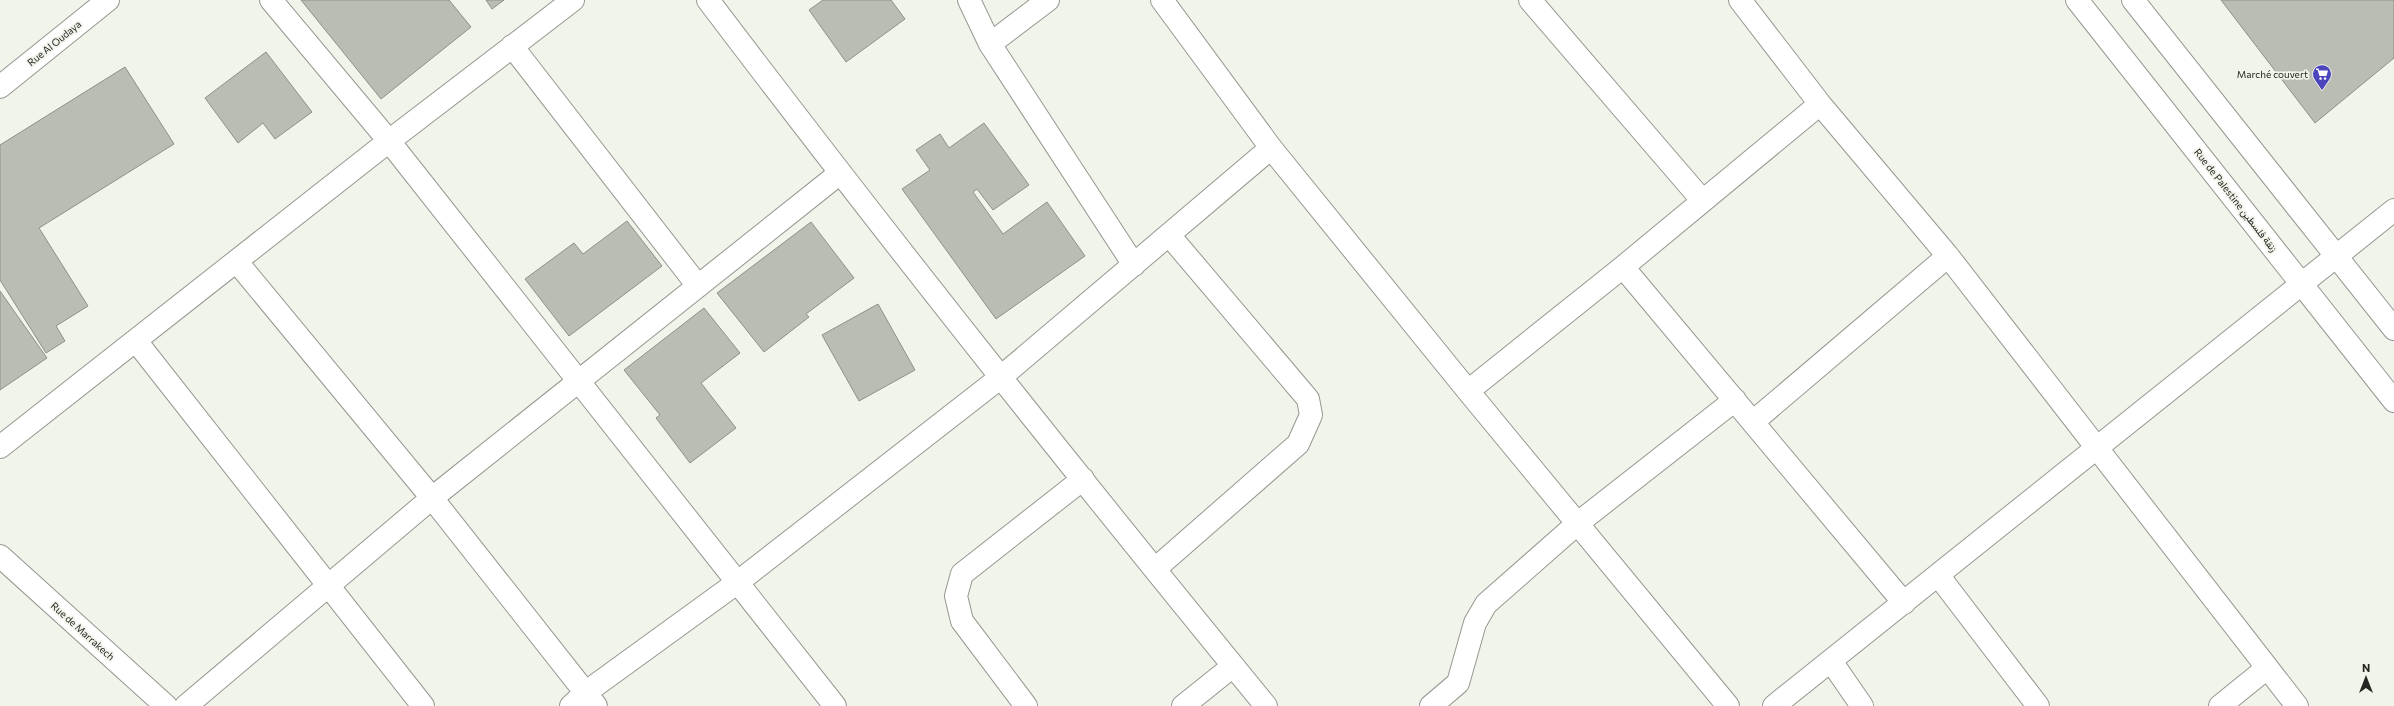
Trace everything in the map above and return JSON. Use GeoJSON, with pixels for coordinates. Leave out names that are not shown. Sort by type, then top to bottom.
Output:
{"type":"FeatureCollection","features":[{"type":"Feature","properties":{"kind":"street","name":"Rue Al Oudaya"},"geometry":{"type":"LineString","coordinates":[[0,87],[108,0]]}},
{"type":"Feature","properties":{"kind":"street"},"geometry":{"type":"LineString","coordinates":[[271,0],[389,141],[835,706]]}},
{"type":"Feature","properties":{"kind":"street"},"geometry":{"type":"LineString","coordinates":[[0,447],[136,342],[389,141],[573,0]]}},
{"type":"Feature","properties":{"kind":"street"},"geometry":{"type":"LineString","coordinates":[[708,0],[840,173],[1000,376],[1266,706]]}},
{"type":"Feature","properties":{"kind":"street"},"geometry":{"type":"LineString","coordinates":[[969,0],[990,44],[1134,265]]}},
{"type":"Feature","properties":{"kind":"street"},"geometry":{"type":"LineString","coordinates":[[990,44],[1048,0]]}},
{"type":"Feature","properties":{"kind":"street"},"geometry":{"type":"LineString","coordinates":[[1162,0],[1271,148],[1468,391],[1728,706]]}},
{"type":"Feature","properties":{"kind":"street"},"geometry":{"type":"LineString","coordinates":[[1530,0],[1702,200]]}},
{"type":"Feature","properties":{"kind":"street"},"geometry":{"type":"LineString","coordinates":[[1740,0],[1820,104],[1948,256],[2297,706]]}},
{"type":"Feature","properties":{"kind":"street","name":"Rue de Palestine زنقة فلسطين"},"geometry":{"type":"LineString","coordinates":[[2077,0],[2394,401]]}},
{"type":"Feature","properties":{"kind":"street"},"geometry":{"type":"LineString","coordinates":[[2133,0],[2394,329]]}},
{"type":"Feature","properties":{"kind":"street"},"geometry":{"type":"LineString","coordinates":[[512,46],[698,286]]}},
{"type":"Feature","properties":{"kind":"street"},"geometry":{"type":"LineString","coordinates":[[1468,391],[1623,267],[1702,200],[1820,104]]}},
{"type":"Feature","properties":{"kind":"street"},"geometry":{"type":"LineString","coordinates":[[237,262],[432,498],[584,702],[1000,376],[1134,265],[1271,148]]}},
{"type":"Feature","properties":{"kind":"street"},"geometry":{"type":"LineString","coordinates":[[186,706],[432,498],[840,173]]}},
{"type":"Feature","properties":{"kind":"street"},"geometry":{"type":"LineString","coordinates":[[1774,706],[2394,210]]}},
{"type":"Feature","properties":{"kind":"street"},"geometry":{"type":"LineString","coordinates":[[1155,569],[1298,444],[1310,416],[1308,399],[1169,235]]}},
{"type":"Feature","properties":{"kind":"street"},"geometry":{"type":"LineString","coordinates":[[1754,421],[1948,256]]}},
{"type":"Feature","properties":{"kind":"street"},"geometry":{"type":"LineString","coordinates":[[1623,267],[1754,421],[1904,602]]}},
{"type":"Feature","properties":{"kind":"street"},"geometry":{"type":"LineString","coordinates":[[136,342],[327,587],[423,706]]}},
{"type":"Feature","properties":{"kind":"street"},"geometry":{"type":"LineString","coordinates":[[1431,706],[1458,683],[1475,624],[1486,604],[1578,523],[1736,400]]}},
{"type":"Feature","properties":{"kind":"street"},"geometry":{"type":"LineString","coordinates":[[1026,706],[962,621],[956,596],[962,574],[1083,479]]}},
{"type":"Feature","properties":{"kind":"street","name":"Rue de Marrakech"},"geometry":{"type":"LineString","coordinates":[[0,556],[166,706]]}},
{"type":"Feature","properties":{"kind":"street"},"geometry":{"type":"LineString","coordinates":[[1938,575],[2038,706]]}},
{"type":"Feature","properties":{"kind":"street"},"geometry":{"type":"LineString","coordinates":[[1831,661],[1862,706]]}},
{"type":"Feature","properties":{"kind":"street"},"geometry":{"type":"LineString","coordinates":[[1183,706],[1233,666]]}},
{"type":"Feature","properties":{"kind":"street"},"geometry":{"type":"LineString","coordinates":[[2220,706],[2267,668]]}},
{"type":"Feature","properties":{"kind":"building"},"geometry":{"type":"Polygon","coordinates":[[[301,0],[449,0],[471,27],[381,99],[301,0]]]}},
{"type":"Feature","properties":{"kind":"building"},"geometry":{"type":"Polygon","coordinates":[[[486,0],[504,0],[492,9],[486,0]]]}},
{"type":"Feature","properties":{"kind":"building"},"geometry":{"type":"Polygon","coordinates":[[[823,0],[891,0],[905,19],[846,62],[809,10],[823,0]]]}},
{"type":"Feature","properties":{"kind":"building","name":"Marché couvert"},"geometry":{"type":"Polygon","coordinates":[[[2221,0],[2394,0],[2394,58],[2315,123],[2221,0]]]}},
{"type":"Feature","properties":{"kind":"building"},"geometry":{"type":"Polygon","coordinates":[[[266,52],[312,112],[275,139],[263,123],[238,143],[205,98],[266,52]]]}},
{"type":"Feature","properties":{"kind":"building"},"geometry":{"type":"Polygon","coordinates":[[[125,67],[174,144],[39,228],[88,306],[56,326],[65,341],[46,353],[0,280],[0,145],[125,67]]]}},
{"type":"Feature","properties":{"kind":"building"},"geometry":{"type":"Polygon","coordinates":[[[984,123],[1029,185],[993,210],[977,189],[973,192],[1003,234],[1047,202],[1085,256],[996,319],[902,189],[930,170],[916,150],[940,134],[949,148],[984,123]]]}},
{"type":"Feature","properties":{"kind":"building"},"geometry":{"type":"Polygon","coordinates":[[[627,221],[662,266],[569,336],[525,279],[574,243],[583,254],[627,221]]]}},
{"type":"Feature","properties":{"kind":"building"},"geometry":{"type":"Polygon","coordinates":[[[811,222],[854,278],[806,314],[809,317],[764,352],[717,293],[811,222]]]}},
{"type":"Feature","properties":{"kind":"building"},"geometry":{"type":"Polygon","coordinates":[[[0,291],[47,358],[0,390],[0,291]]]}},
{"type":"Feature","properties":{"kind":"building"},"geometry":{"type":"Polygon","coordinates":[[[878,304],[915,370],[859,401],[822,335],[878,304]]]}},
{"type":"Feature","properties":{"kind":"building"},"geometry":{"type":"Polygon","coordinates":[[[704,308],[740,353],[701,383],[736,428],[690,463],[656,418],[660,415],[624,370],[704,308]]]}},
{"type":"Feature","properties":{"kind":"place","name":"Marché couvert"},"geometry":{"type":"Point","coordinates":[2322,91]}}]}
